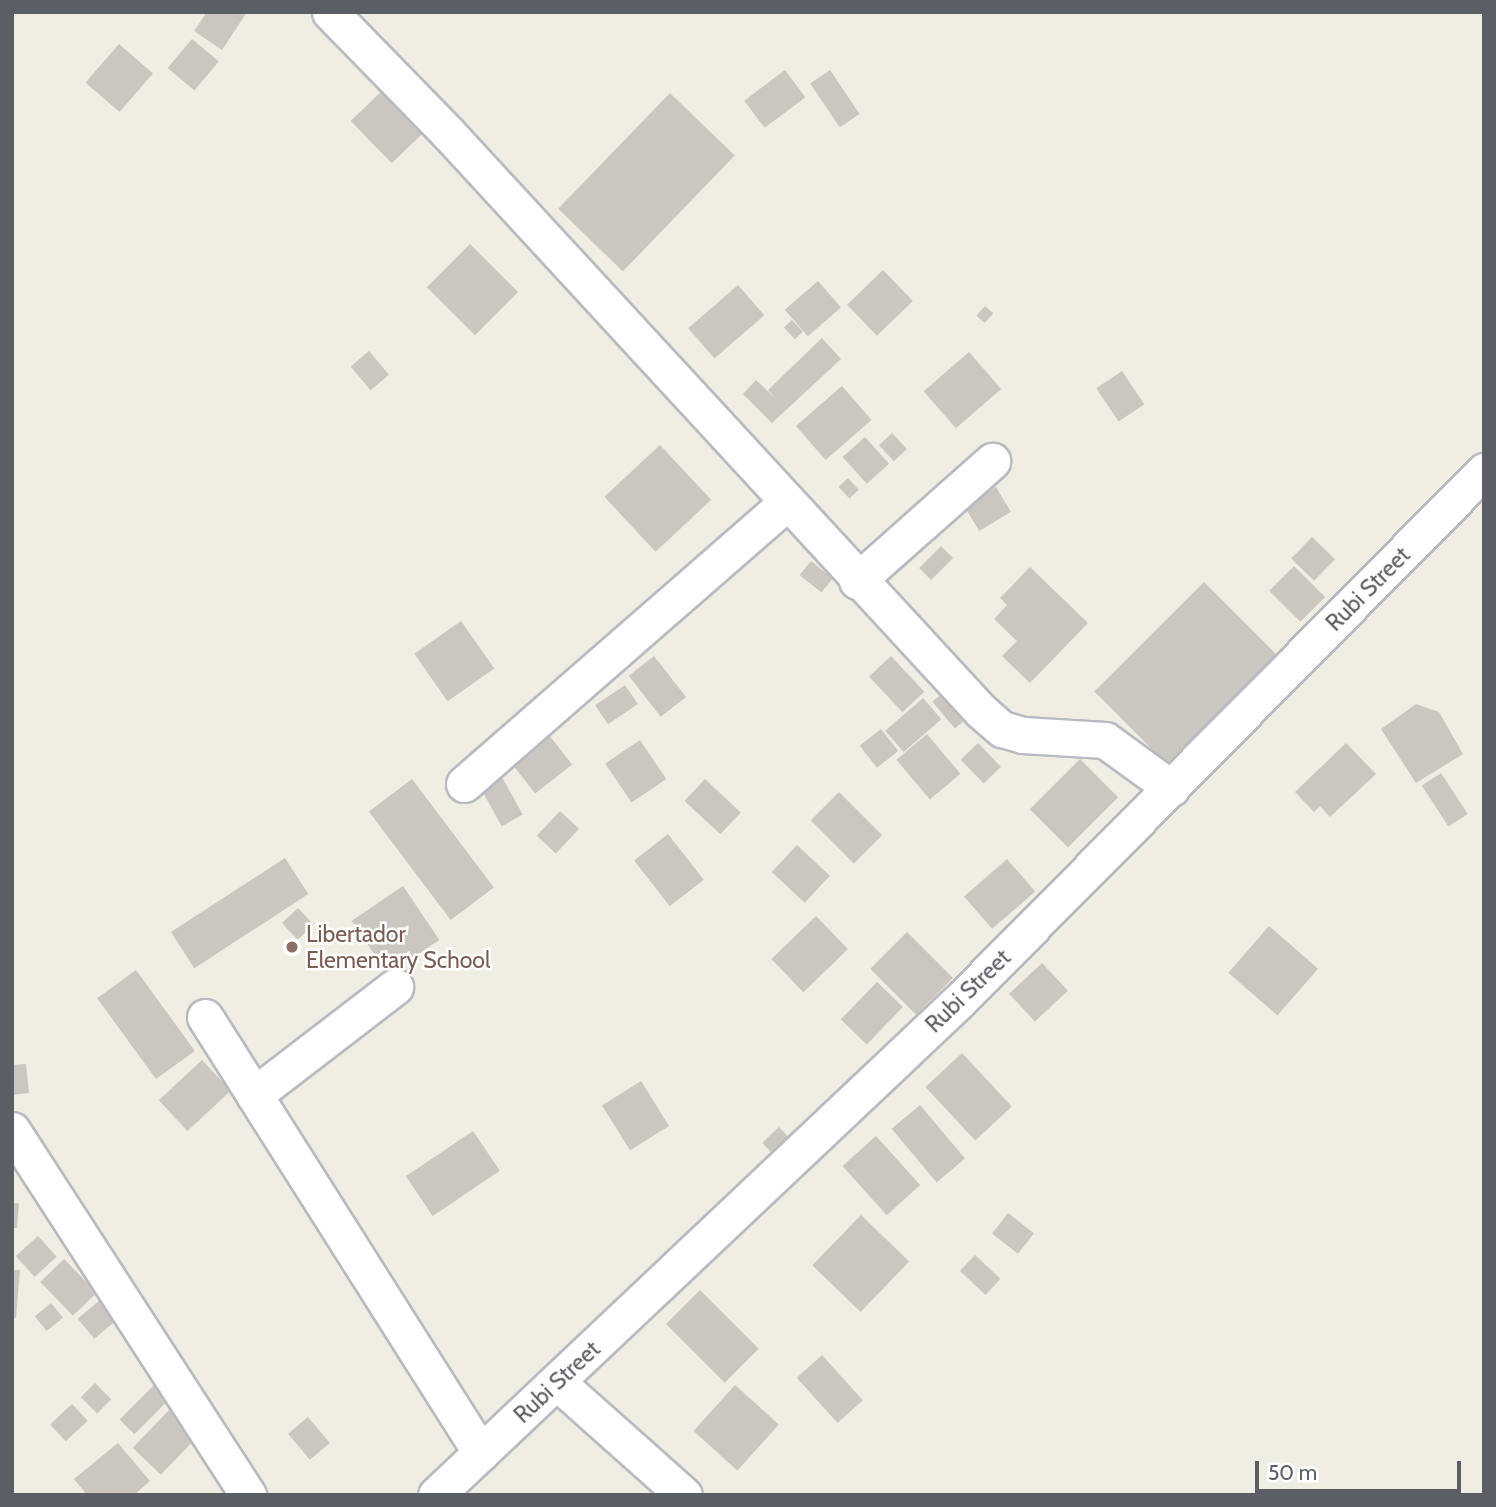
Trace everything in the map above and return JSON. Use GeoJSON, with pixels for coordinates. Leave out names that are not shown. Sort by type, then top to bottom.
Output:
{"type":"FeatureCollection","features":[{"type":"Feature","properties":{"kind":"street"},"geometry":{"type":"LineString","coordinates":[[330,12],[448,133],[857,581],[1002,729],[1056,740],[1105,740],[1171,788]]}},
{"type":"Feature","properties":{"kind":"street"},"geometry":{"type":"LineString","coordinates":[[857,581],[992,461]]}},
{"type":"Feature","properties":{"kind":"street","name":"Rubi Street"},"geometry":{"type":"LineString","coordinates":[[436,1495],[959,1001],[1484,471]]}},
{"type":"Feature","properties":{"kind":"street"},"geometry":{"type":"LineString","coordinates":[[464,784],[785,504]]}},
{"type":"Feature","properties":{"kind":"street"},"geometry":{"type":"LineString","coordinates":[[254,1095],[395,987]]}},
{"type":"Feature","properties":{"kind":"street"},"geometry":{"type":"LineString","coordinates":[[205,1017],[481,1453]]}},
{"type":"Feature","properties":{"kind":"street"},"geometry":{"type":"LineString","coordinates":[[12,1130],[248,1495]]}},
{"type":"Feature","properties":{"kind":"street"},"geometry":{"type":"LineString","coordinates":[[557,1382],[684,1495]]}},
{"type":"Feature","properties":{"kind":"building"},"geometry":{"type":"Polygon","coordinates":[[[207,12],[247,12],[222,50],[194,31],[207,12]]]}},
{"type":"Feature","properties":{"kind":"building"},"geometry":{"type":"Polygon","coordinates":[[[192,39],[219,61],[194,91],[168,68],[192,39]]]}},
{"type":"Feature","properties":{"kind":"building"},"geometry":{"type":"Polygon","coordinates":[[[119,44],[153,74],[120,112],[86,82],[119,44]]]}},
{"type":"Feature","properties":{"kind":"building"},"geometry":{"type":"Polygon","coordinates":[[[785,70],[805,97],[765,128],[744,101],[785,70]]]}},
{"type":"Feature","properties":{"kind":"building"},"geometry":{"type":"Polygon","coordinates":[[[830,70],[860,114],[840,127],[810,83],[830,70]]]}},
{"type":"Feature","properties":{"kind":"building"},"geometry":{"type":"Polygon","coordinates":[[[391,82],[432,124],[392,163],[351,121],[391,82]]]}},
{"type":"Feature","properties":{"kind":"building"},"geometry":{"type":"Polygon","coordinates":[[[670,93],[735,156],[623,271],[558,209],[670,93]]]}},
{"type":"Feature","properties":{"kind":"building"},"geometry":{"type":"Polygon","coordinates":[[[470,244],[518,292],[475,335],[427,287],[470,244]]]}},
{"type":"Feature","properties":{"kind":"building"},"geometry":{"type":"Polygon","coordinates":[[[883,270],[913,301],[877,336],[847,305],[883,270]]]}},
{"type":"Feature","properties":{"kind":"building"},"geometry":{"type":"Polygon","coordinates":[[[818,281],[841,307],[808,336],[785,310],[818,281]]]}},
{"type":"Feature","properties":{"kind":"building"},"geometry":{"type":"Polygon","coordinates":[[[738,285],[764,315],[714,358],[688,328],[738,285]]]}},
{"type":"Feature","properties":{"kind":"building"},"geometry":{"type":"Polygon","coordinates":[[[985,306],[993,313],[985,323],[976,316],[985,306]]]}},
{"type":"Feature","properties":{"kind":"building"},"geometry":{"type":"Polygon","coordinates":[[[792,320],[803,332],[795,339],[784,328],[792,320]]]}},
{"type":"Feature","properties":{"kind":"building"},"geometry":{"type":"Polygon","coordinates":[[[822,338],[841,359],[772,423],[743,394],[756,380],[776,399],[768,390],[822,338]]]}},
{"type":"Feature","properties":{"kind":"building"},"geometry":{"type":"Polygon","coordinates":[[[369,351],[389,375],[371,390],[351,366],[369,351]]]}},
{"type":"Feature","properties":{"kind":"building"},"geometry":{"type":"Polygon","coordinates":[[[969,352],[1001,389],[956,428],[924,391],[969,352]]]}},
{"type":"Feature","properties":{"kind":"building"},"geometry":{"type":"Polygon","coordinates":[[[1122,371],[1144,404],[1119,421],[1096,388],[1122,371]]]}},
{"type":"Feature","properties":{"kind":"building"},"geometry":{"type":"Polygon","coordinates":[[[842,386],[872,420],[825,460],[796,426],[842,386]]]}},
{"type":"Feature","properties":{"kind":"building"},"geometry":{"type":"Polygon","coordinates":[[[892,433],[907,449],[894,461],[879,445],[892,433]]]}},
{"type":"Feature","properties":{"kind":"building"},"geometry":{"type":"Polygon","coordinates":[[[865,437],[889,464],[867,484],[843,457],[865,437]]]}},
{"type":"Feature","properties":{"kind":"building"},"geometry":{"type":"Polygon","coordinates":[[[660,445],[711,500],[656,552],[604,497],[660,445]]]}},
{"type":"Feature","properties":{"kind":"building"},"geometry":{"type":"Polygon","coordinates":[[[848,478],[859,490],[849,499],[838,487],[848,478]]]}},
{"type":"Feature","properties":{"kind":"building"},"geometry":{"type":"Polygon","coordinates":[[[996,487],[1011,512],[979,531],[964,506],[996,487]]]}},
{"type":"Feature","properties":{"kind":"building"},"geometry":{"type":"Polygon","coordinates":[[[1312,537],[1335,559],[1314,581],[1291,559],[1312,537]]]}},
{"type":"Feature","properties":{"kind":"building"},"geometry":{"type":"Polygon","coordinates":[[[941,546],[953,558],[931,580],[919,568],[941,546]]]}},
{"type":"Feature","properties":{"kind":"building"},"geometry":{"type":"Polygon","coordinates":[[[811,561],[833,579],[821,593],[800,575],[811,561]]]}},
{"type":"Feature","properties":{"kind":"building"},"geometry":{"type":"Polygon","coordinates":[[[1294,566],[1325,597],[1300,622],[1269,591],[1294,566]]]}},
{"type":"Feature","properties":{"kind":"building"},"geometry":{"type":"Polygon","coordinates":[[[1030,567],[1088,623],[1030,683],[1002,656],[1017,641],[994,619],[1007,605],[1000,598],[1030,567]]]}},
{"type":"Feature","properties":{"kind":"building"},"geometry":{"type":"Polygon","coordinates":[[[1204,582],[1280,658],[1170,767],[1094,692],[1204,582]]]}},
{"type":"Feature","properties":{"kind":"building"},"geometry":{"type":"Polygon","coordinates":[[[461,621],[494,669],[448,701],[414,654],[461,621]]]}},
{"type":"Feature","properties":{"kind":"building"},"geometry":{"type":"Polygon","coordinates":[[[654,656],[686,697],[661,717],[629,676],[654,656]]]}},
{"type":"Feature","properties":{"kind":"building"},"geometry":{"type":"Polygon","coordinates":[[[891,656],[924,692],[902,712],[869,676],[891,656]]]}},
{"type":"Feature","properties":{"kind":"building"},"geometry":{"type":"Polygon","coordinates":[[[625,685],[638,704],[608,724],[595,705],[625,685]]]}},
{"type":"Feature","properties":{"kind":"building"},"geometry":{"type":"Polygon","coordinates":[[[950,687],[972,714],[955,729],[932,702],[950,687]]]}},
{"type":"Feature","properties":{"kind":"building"},"geometry":{"type":"Polygon","coordinates":[[[923,698],[941,719],[904,752],[885,731],[923,698]]]}},
{"type":"Feature","properties":{"kind":"building"},"geometry":{"type":"Polygon","coordinates":[[[1416,704],[1439,712],[1463,754],[1416,783],[1381,729],[1416,704]]]}},
{"type":"Feature","properties":{"kind":"building"},"geometry":{"type":"Polygon","coordinates":[[[542,726],[572,765],[535,794],[505,755],[542,726]]]}},
{"type":"Feature","properties":{"kind":"building"},"geometry":{"type":"Polygon","coordinates":[[[881,729],[898,751],[877,768],[860,746],[881,729]]]}},
{"type":"Feature","properties":{"kind":"building"},"geometry":{"type":"Polygon","coordinates":[[[927,734],[960,774],[930,800],[896,760],[927,734]]]}},
{"type":"Feature","properties":{"kind":"building"},"geometry":{"type":"Polygon","coordinates":[[[640,740],[666,779],[631,802],[605,763],[640,740]]]}},
{"type":"Feature","properties":{"kind":"building"},"geometry":{"type":"Polygon","coordinates":[[[978,743],[1001,767],[984,783],[961,760],[978,743]]]}},
{"type":"Feature","properties":{"kind":"building"},"geometry":{"type":"Polygon","coordinates":[[[1346,743],[1376,774],[1330,817],[1320,806],[1314,812],[1295,792],[1346,743]]]}},
{"type":"Feature","properties":{"kind":"building"},"geometry":{"type":"Polygon","coordinates":[[[1080,759],[1118,797],[1068,847],[1030,809],[1080,759]]]}},
{"type":"Feature","properties":{"kind":"building"},"geometry":{"type":"Polygon","coordinates":[[[498,770],[523,815],[502,826],[477,782],[498,770]]]}},
{"type":"Feature","properties":{"kind":"building"},"geometry":{"type":"Polygon","coordinates":[[[1441,773],[1468,814],[1448,827],[1422,786],[1441,773]]]}},
{"type":"Feature","properties":{"kind":"building"},"geometry":{"type":"Polygon","coordinates":[[[412,779],[494,888],[451,920],[369,811],[412,779]]]}},
{"type":"Feature","properties":{"kind":"building"},"geometry":{"type":"Polygon","coordinates":[[[705,779],[741,812],[720,834],[685,801],[705,779]]]}},
{"type":"Feature","properties":{"kind":"building"},"geometry":{"type":"Polygon","coordinates":[[[839,792],[882,835],[854,863],[811,820],[839,792]]]}},
{"type":"Feature","properties":{"kind":"building"},"geometry":{"type":"Polygon","coordinates":[[[560,811],[579,829],[556,854],[537,836],[560,811]]]}},
{"type":"Feature","properties":{"kind":"building"},"geometry":{"type":"Polygon","coordinates":[[[668,834],[704,880],[670,906],[634,860],[668,834]]]}},
{"type":"Feature","properties":{"kind":"building"},"geometry":{"type":"Polygon","coordinates":[[[797,845],[830,876],[805,903],[772,872],[797,845]]]}},
{"type":"Feature","properties":{"kind":"building"},"geometry":{"type":"Polygon","coordinates":[[[285,858],[308,894],[194,968],[171,932],[285,858]]]}},
{"type":"Feature","properties":{"kind":"building"},"geometry":{"type":"Polygon","coordinates":[[[1007,859],[1035,891],[992,929],[964,896],[1007,859]]]}},
{"type":"Feature","properties":{"kind":"building"},"geometry":{"type":"Polygon","coordinates":[[[403,886],[439,940],[388,975],[352,921],[403,886]]]}},
{"type":"Feature","properties":{"kind":"building"},"geometry":{"type":"Polygon","coordinates":[[[298,908],[314,925],[298,940],[282,923],[298,908]]]}},
{"type":"Feature","properties":{"kind":"building"},"geometry":{"type":"Polygon","coordinates":[[[816,916],[848,949],[803,992],[771,959],[816,916]]]}},
{"type":"Feature","properties":{"kind":"building"},"geometry":{"type":"Polygon","coordinates":[[[1269,926],[1318,969],[1277,1015],[1228,973],[1269,926]]]}},
{"type":"Feature","properties":{"kind":"building"},"geometry":{"type":"Polygon","coordinates":[[[907,932],[953,978],[916,1015],[870,969],[907,932]]]}},
{"type":"Feature","properties":{"kind":"building"},"geometry":{"type":"Polygon","coordinates":[[[1042,963],[1068,991],[1035,1021],[1009,994],[1042,963]]]}},
{"type":"Feature","properties":{"kind":"building"},"geometry":{"type":"Polygon","coordinates":[[[136,970],[195,1051],[156,1079],[97,998],[136,970]]]}},
{"type":"Feature","properties":{"kind":"building"},"geometry":{"type":"Polygon","coordinates":[[[877,982],[903,1007],[867,1044],[841,1019],[877,982]]]}},
{"type":"Feature","properties":{"kind":"building"},"geometry":{"type":"Polygon","coordinates":[[[962,1053],[1012,1106],[975,1140],[925,1087],[962,1053]]]}},
{"type":"Feature","properties":{"kind":"building"},"geometry":{"type":"Polygon","coordinates":[[[202,1060],[231,1091],[187,1131],[159,1100],[202,1060]]]}},
{"type":"Feature","properties":{"kind":"building"},"geometry":{"type":"Polygon","coordinates":[[[26,1064],[29,1093],[12,1095],[12,1065],[26,1064]]]}},
{"type":"Feature","properties":{"kind":"building"},"geometry":{"type":"Polygon","coordinates":[[[641,1081],[669,1126],[630,1150],[602,1105],[641,1081]]]}},
{"type":"Feature","properties":{"kind":"building"},"geometry":{"type":"Polygon","coordinates":[[[920,1105],[965,1159],[937,1182],[892,1129],[920,1105]]]}},
{"type":"Feature","properties":{"kind":"building"},"geometry":{"type":"Polygon","coordinates":[[[779,1127],[795,1144],[778,1160],[762,1143],[779,1127]]]}},
{"type":"Feature","properties":{"kind":"building"},"geometry":{"type":"Polygon","coordinates":[[[473,1131],[500,1171],[433,1216],[406,1176],[473,1131]]]}},
{"type":"Feature","properties":{"kind":"building"},"geometry":{"type":"Polygon","coordinates":[[[876,1136],[920,1185],[887,1215],[843,1166],[876,1136]]]}},
{"type":"Feature","properties":{"kind":"building"},"geometry":{"type":"Polygon","coordinates":[[[12,1203],[19,1203],[17,1228],[12,1228],[12,1203]]]}},
{"type":"Feature","properties":{"kind":"building"},"geometry":{"type":"Polygon","coordinates":[[[1008,1213],[1034,1233],[1018,1254],[992,1233],[1008,1213]]]}},
{"type":"Feature","properties":{"kind":"building"},"geometry":{"type":"Polygon","coordinates":[[[861,1215],[909,1262],[861,1312],[812,1265],[861,1215]]]}},
{"type":"Feature","properties":{"kind":"building"},"geometry":{"type":"Polygon","coordinates":[[[38,1236],[57,1257],[34,1277],[16,1256],[38,1236]]]}},
{"type":"Feature","properties":{"kind":"building"},"geometry":{"type":"Polygon","coordinates":[[[975,1255],[1001,1279],[986,1295],[960,1271],[975,1255]]]}},
{"type":"Feature","properties":{"kind":"building"},"geometry":{"type":"Polygon","coordinates":[[[64,1259],[97,1293],[73,1316],[40,1282],[64,1259]]]}},
{"type":"Feature","properties":{"kind":"building"},"geometry":{"type":"Polygon","coordinates":[[[12,1270],[20,1270],[16,1318],[12,1317],[12,1270]]]}},
{"type":"Feature","properties":{"kind":"building"},"geometry":{"type":"Polygon","coordinates":[[[700,1290],[759,1349],[725,1383],[666,1324],[700,1290]]]}},
{"type":"Feature","properties":{"kind":"building"},"geometry":{"type":"Polygon","coordinates":[[[106,1295],[123,1315],[94,1339],[78,1319],[106,1295]]]}},
{"type":"Feature","properties":{"kind":"building"},"geometry":{"type":"Polygon","coordinates":[[[51,1303],[63,1318],[47,1331],[35,1316],[51,1303]]]}},
{"type":"Feature","properties":{"kind":"building"},"geometry":{"type":"Polygon","coordinates":[[[822,1355],[863,1400],[838,1423],[797,1378],[822,1355]]]}},
{"type":"Feature","properties":{"kind":"building"},"geometry":{"type":"Polygon","coordinates":[[[157,1382],[172,1397],[134,1434],[120,1419],[157,1382]]]}},
{"type":"Feature","properties":{"kind":"building"},"geometry":{"type":"Polygon","coordinates":[[[95,1383],[111,1399],[97,1413],[81,1397],[95,1383]]]}},
{"type":"Feature","properties":{"kind":"building"},"geometry":{"type":"Polygon","coordinates":[[[735,1385],[779,1424],[737,1471],[694,1431],[735,1385]]]}},
{"type":"Feature","properties":{"kind":"building"},"geometry":{"type":"Polygon","coordinates":[[[72,1404],[88,1421],[66,1441],[50,1424],[72,1404]]]}},
{"type":"Feature","properties":{"kind":"building"},"geometry":{"type":"Polygon","coordinates":[[[173,1406],[201,1433],[161,1475],[133,1448],[173,1406]]]}},
{"type":"Feature","properties":{"kind":"building"},"geometry":{"type":"Polygon","coordinates":[[[308,1417],[330,1443],[310,1460],[288,1434],[308,1417]]]}},
{"type":"Feature","properties":{"kind":"building"},"geometry":{"type":"Polygon","coordinates":[[[118,1443],[150,1481],[134,1495],[87,1495],[74,1479],[118,1443]]]}},
{"type":"Feature","properties":{"kind":"place","name":"Libertador Elementary School"},"geometry":{"type":"Point","coordinates":[292,947]}}]}
